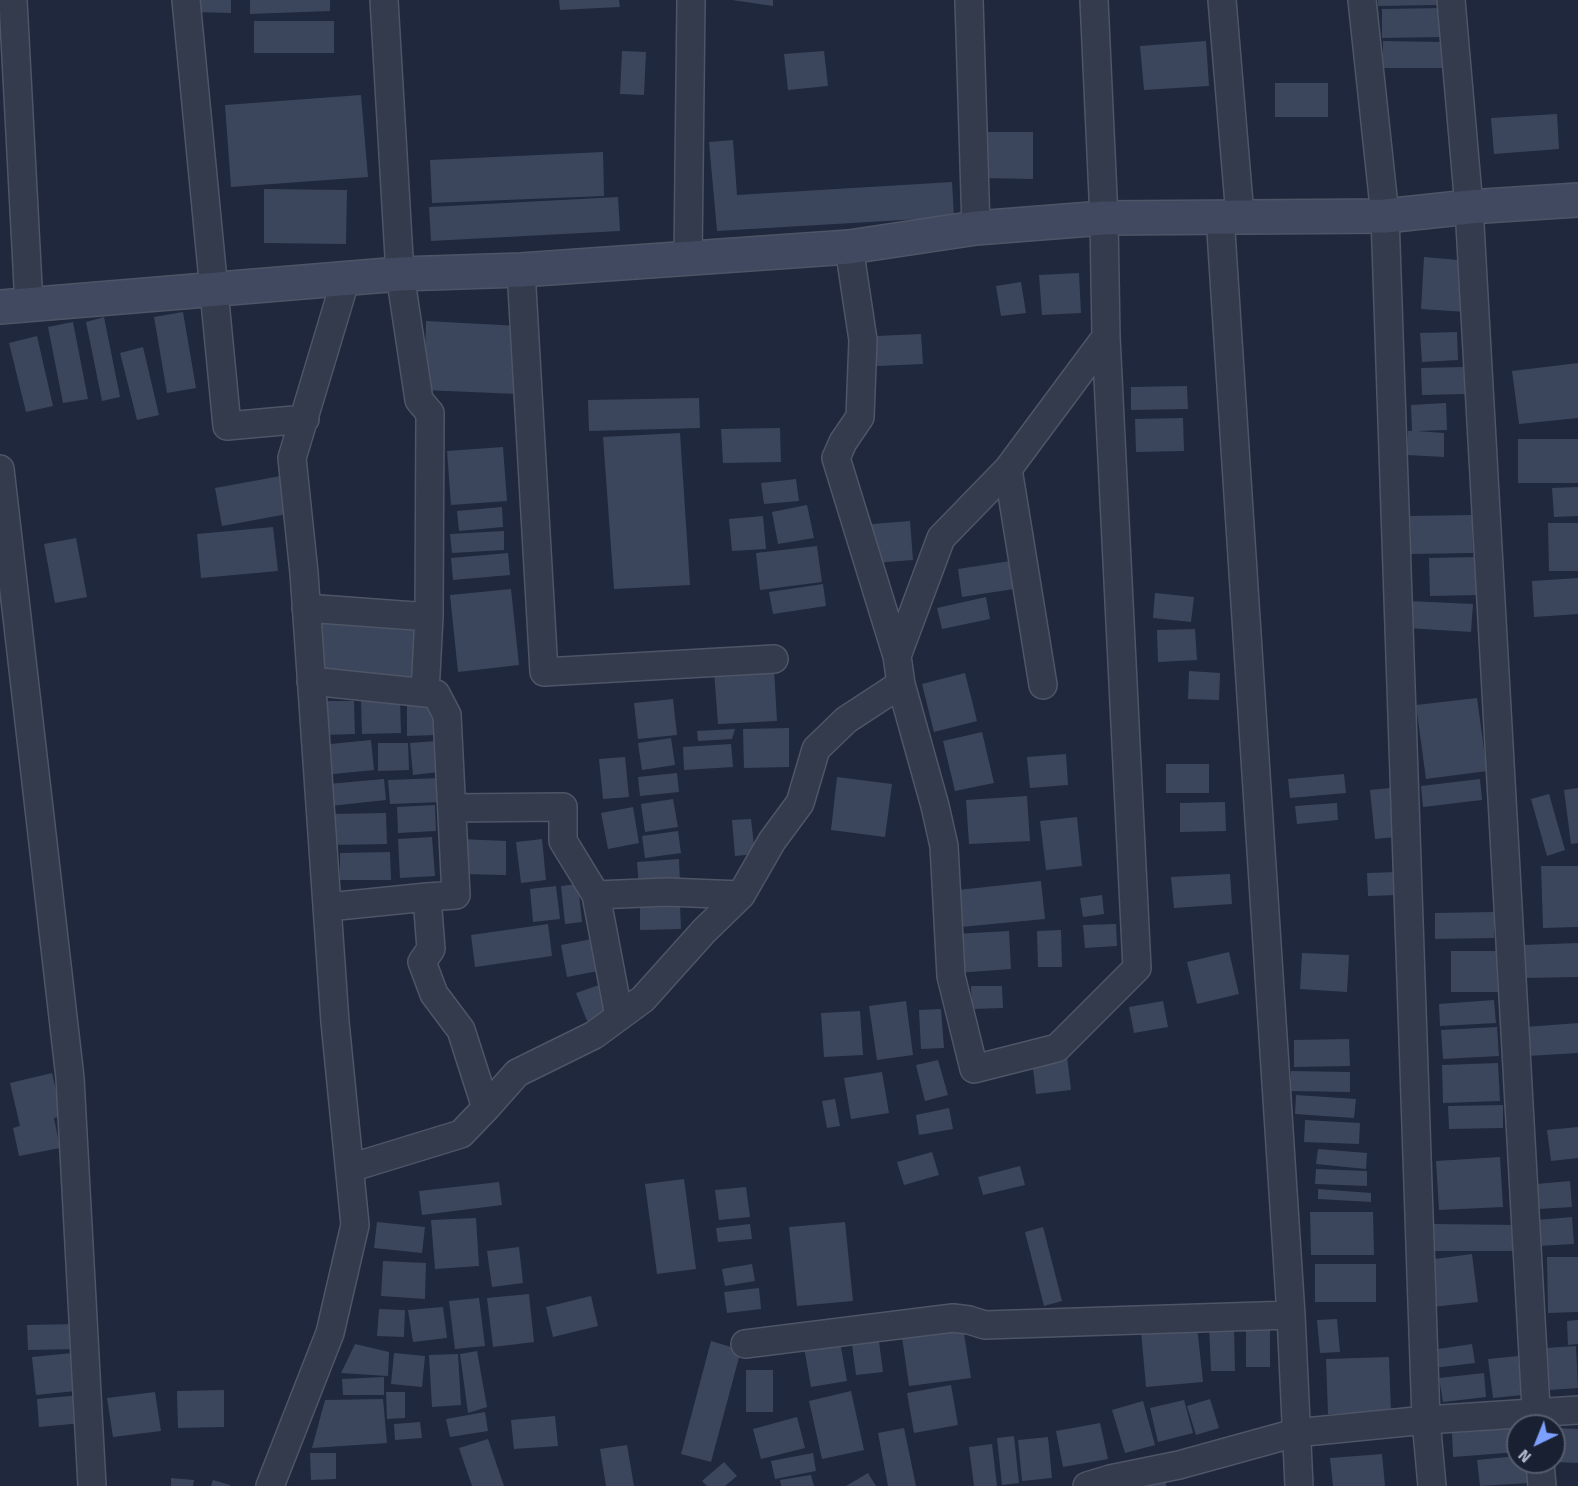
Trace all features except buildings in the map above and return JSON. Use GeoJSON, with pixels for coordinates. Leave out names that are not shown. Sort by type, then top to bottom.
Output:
{"type":"FeatureCollection","features":[{"type":"Feature","properties":{"kind":"main road"},"geometry":{"type":"LineString","coordinates":[[14,306],[400,274],[521,270],[849,247],[976,228],[1104,218],[1385,216],[1469,207],[1578,200]]}},
{"type":"Feature","properties":{"kind":"street"},"geometry":{"type":"LineString","coordinates":[[13,0],[14,306]]}},
{"type":"Feature","properties":{"kind":"street"},"geometry":{"type":"LineString","coordinates":[[186,0],[227,426],[305,419]]}},
{"type":"Feature","properties":{"kind":"street"},"geometry":{"type":"LineString","coordinates":[[384,0],[400,274],[419,400],[430,413],[429,617],[425,693]]}},
{"type":"Feature","properties":{"kind":"street"},"geometry":{"type":"LineString","coordinates":[[688,258],[691,0]]}},
{"type":"Feature","properties":{"kind":"street"},"geometry":{"type":"LineString","coordinates":[[969,0],[976,228]]}},
{"type":"Feature","properties":{"kind":"street"},"geometry":{"type":"LineString","coordinates":[[849,247],[863,339],[860,417],[843,442],[836,458],[897,656],[901,684],[935,806],[944,846],[951,976],[974,1069],[1057,1048],[1137,968],[1106,337],[1104,218],[1094,0]]}},
{"type":"Feature","properties":{"kind":"street"},"geometry":{"type":"LineString","coordinates":[[1221,0],[1230,216],[1299,1486]]}},
{"type":"Feature","properties":{"kind":"street"},"geometry":{"type":"LineString","coordinates":[[1362,0],[1385,216],[1426,1420],[1432,1486]]}},
{"type":"Feature","properties":{"kind":"street"},"geometry":{"type":"LineString","coordinates":[[1451,0],[1469,207],[1537,1414]]}},
{"type":"Feature","properties":{"kind":"street"},"geometry":{"type":"LineString","coordinates":[[521,270],[544,672],[774,659]]}},
{"type":"Feature","properties":{"kind":"street"},"geometry":{"type":"LineString","coordinates":[[270,1486],[330,1333],[355,1225],[336,1022],[306,608],[292,458],[346,278]]}},
{"type":"Feature","properties":{"kind":"street"},"geometry":{"type":"LineString","coordinates":[[897,656],[941,538],[1008,469],[1106,337]]}},
{"type":"Feature","properties":{"kind":"street"},"geometry":{"type":"LineString","coordinates":[[0,469],[70,1078],[92,1486]]}},
{"type":"Feature","properties":{"kind":"street"},"geometry":{"type":"LineString","coordinates":[[1008,469],[1043,685]]}},
{"type":"Feature","properties":{"kind":"street"},"geometry":{"type":"LineString","coordinates":[[306,608],[429,617]]}},
{"type":"Feature","properties":{"kind":"street"},"geometry":{"type":"LineString","coordinates":[[311,681],[436,694],[447,715],[456,895],[327,907]]}},
{"type":"Feature","properties":{"kind":"street"},"geometry":{"type":"LineString","coordinates":[[350,1168],[461,1134],[517,1073],[594,1035],[643,999],[704,930],[741,895],[772,841],[800,803],[816,749],[846,720],[901,684]]}},
{"type":"Feature","properties":{"kind":"street"},"geometry":{"type":"LineString","coordinates":[[452,808],[563,807],[563,841],[596,895],[620,1016]]}},
{"type":"Feature","properties":{"kind":"street"},"geometry":{"type":"LineString","coordinates":[[596,895],[667,892],[741,895]]}},
{"type":"Feature","properties":{"kind":"street"},"geometry":{"type":"LineString","coordinates":[[427,897],[431,949],[422,962],[434,994],[461,1030],[486,1108]]}},
{"type":"Feature","properties":{"kind":"street"},"geometry":{"type":"LineString","coordinates":[[745,1344],[953,1318],[985,1325],[1291,1315]]}},
{"type":"Feature","properties":{"kind":"street"},"geometry":{"type":"LineString","coordinates":[[1562,1414],[1578,1410]]}},
{"type":"Feature","properties":{"kind":"street"},"geometry":{"type":"LineString","coordinates":[[1087,1486],[1110,1479],[1180,1475],[1295,1433],[1426,1420],[1506,1420]]}}]}
